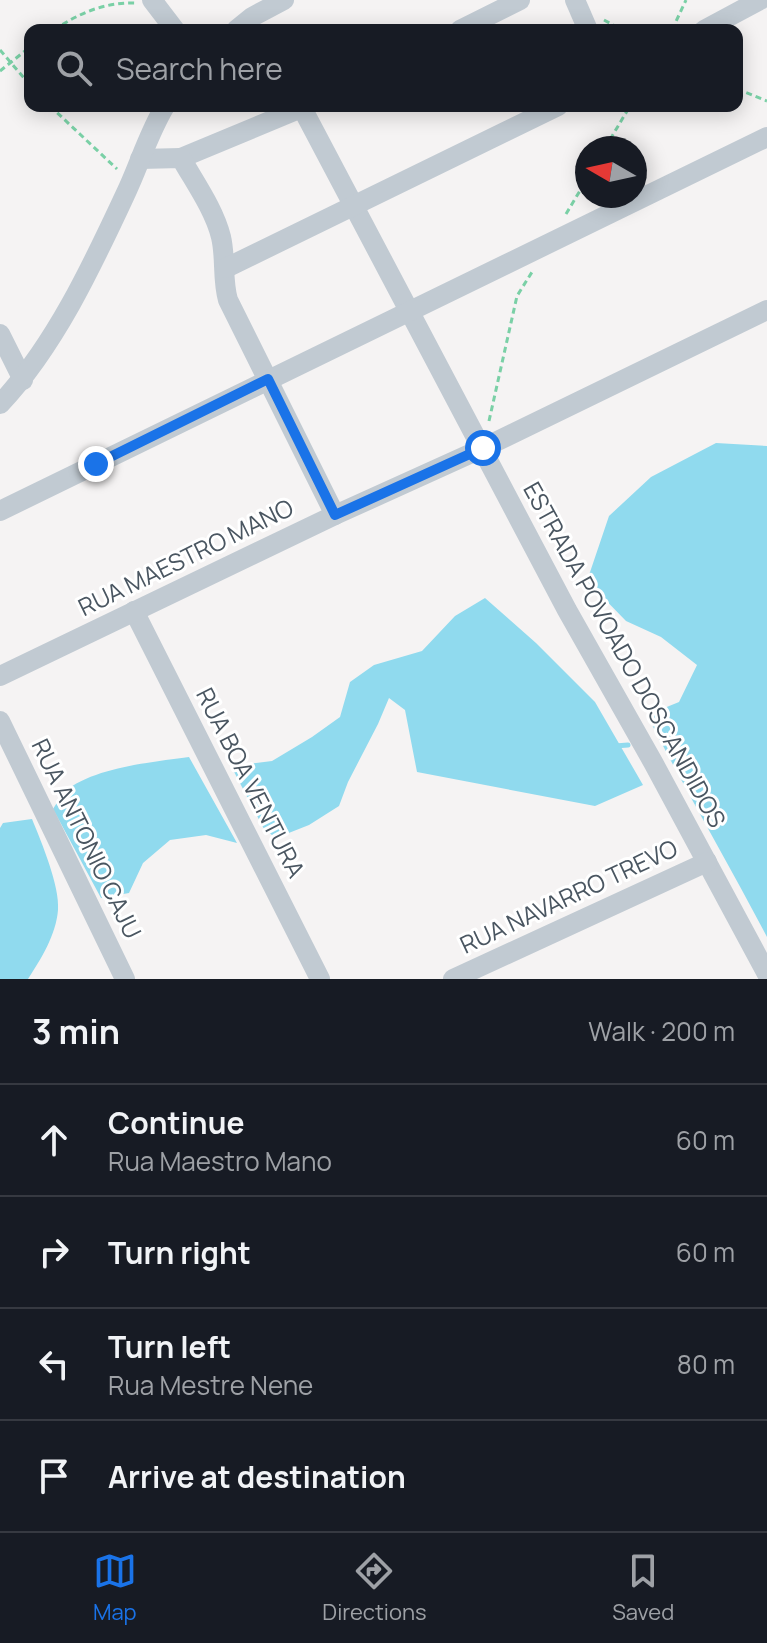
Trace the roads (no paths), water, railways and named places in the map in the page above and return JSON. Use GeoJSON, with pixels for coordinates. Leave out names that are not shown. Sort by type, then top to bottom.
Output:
{"type":"FeatureCollection","features":[{"type":"Feature","properties":{"kind":"street"},"geometry":{"type":"LineString","coordinates":[[252,19],[284,0]]}},
{"type":"Feature","properties":{"kind":"street"},"geometry":{"type":"LineString","coordinates":[[472,24],[520,0]]}},
{"type":"Feature","properties":{"kind":"street"},"geometry":{"type":"LineString","coordinates":[[575,0],[585,24]]}},
{"type":"Feature","properties":{"kind":"street"},"geometry":{"type":"LineString","coordinates":[[715,24],[760,0]]}},
{"type":"Feature","properties":{"kind":"street"},"geometry":{"type":"LineString","coordinates":[[153,2],[170,24]]}},
{"type":"Feature","properties":{"kind":"street"},"geometry":{"type":"LineString","coordinates":[[0,404],[40,356],[72,299],[162,112]]}},
{"type":"Feature","properties":{"kind":"street"},"geometry":{"type":"LineString","coordinates":[[140,159],[181,158],[291,112]]}},
{"type":"Feature","properties":{"kind":"street","name":"ESTRADA POVOADO DOSCANDIDOS"},"geometry":{"type":"LineString","coordinates":[[306,112],[567,610],[767,974]]}},
{"type":"Feature","properties":{"kind":"street"},"geometry":{"type":"LineString","coordinates":[[226,268],[546,112]]}},
{"type":"Feature","properties":{"kind":"street"},"geometry":{"type":"LineString","coordinates":[[0,511],[767,137]]}},
{"type":"Feature","properties":{"kind":"street"},"geometry":{"type":"LineString","coordinates":[[181,158],[215,219],[226,268],[224,288],[228,300],[335,515]]}},
{"type":"Feature","properties":{"kind":"street","name":"RUA MAESTRO MANO"},"geometry":{"type":"LineString","coordinates":[[0,676],[767,310]]}},
{"type":"Feature","properties":{"kind":"street"},"geometry":{"type":"LineString","coordinates":[[0,334],[23,380]]}},
{"type":"Feature","properties":{"kind":"street","name":"RUA BOA VENTURA"},"geometry":{"type":"LineString","coordinates":[[134,611],[320,979]]}},
{"type":"Feature","properties":{"kind":"street","name":"RUA ANTONIO CAJU"},"geometry":{"type":"LineString","coordinates":[[0,721],[125,979]]}},
{"type":"Feature","properties":{"kind":"street","name":"RUA NAVARRO TREVO"},"geometry":{"type":"LineString","coordinates":[[453,979],[707,862]]}},
{"type":"Feature","properties":{"kind":"water"},"geometry":{"type":"Polygon","coordinates":[[[716,443],[767,446],[767,937],[647,715],[679,702],[697,665],[661,637],[626,621],[587,581],[609,516],[651,477],[716,443]]]}},
{"type":"Feature","properties":{"kind":"water"},"geometry":{"type":"Polygon","coordinates":[[[485,598],[595,702],[643,785],[595,806],[417,772],[405,710],[389,698],[339,806],[309,825],[276,838],[264,829],[231,766],[272,761],[312,737],[340,717],[350,682],[374,665],[422,651],[455,616],[485,598]]]}},
{"type":"Feature","properties":{"kind":"water"},"geometry":{"type":"Polygon","coordinates":[[[189,757],[237,843],[206,835],[170,840],[143,863],[129,893],[101,898],[53,809],[68,789],[94,775],[189,757]]]}},
{"type":"Feature","properties":{"kind":"water"},"geometry":{"type":"Polygon","coordinates":[[[32,819],[53,876],[58,900],[57,919],[47,946],[28,979],[0,979],[0,828],[3,823],[32,819]]]}},
{"type":"Feature","properties":{"kind":"waterway"},"geometry":{"type":"LineString","coordinates":[[615,746],[628,745]]}}]}
